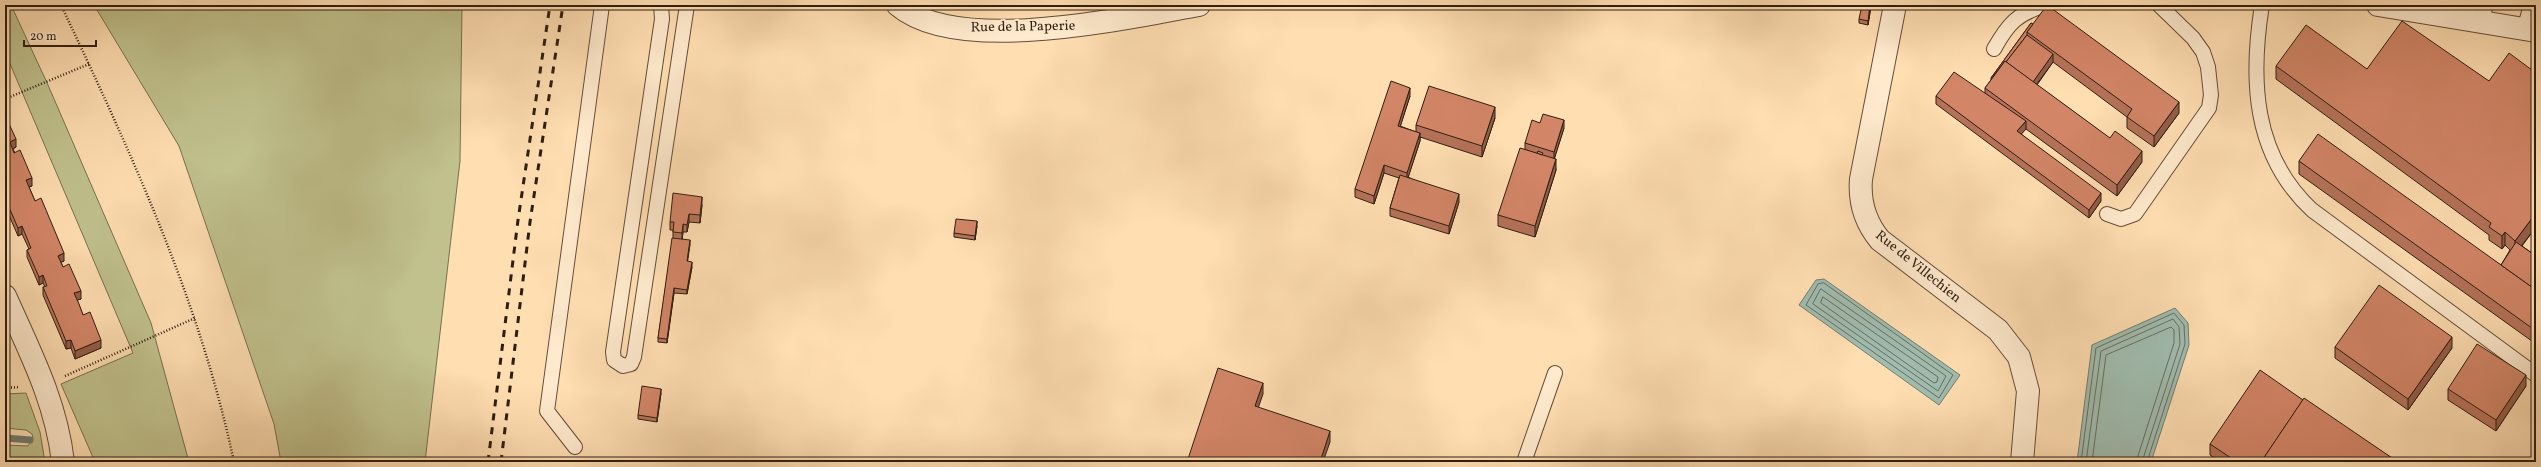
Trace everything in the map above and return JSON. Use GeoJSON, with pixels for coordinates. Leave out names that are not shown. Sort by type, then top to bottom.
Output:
{"type":"FeatureCollection","features":[{"type":"Feature","properties":{"kind":"street","name":"Rue de la Paperie"},"geometry":{"type":"LineString","coordinates":[[898,5],[918,19],[942,26],[1008,30],[1075,26],[1199,5]]}},
{"type":"Feature","properties":{"kind":"street","name":"Rue de Villechien"},"geometry":{"type":"LineString","coordinates":[[1895,5],[1861,179],[1862,207],[1872,230],[1880,240],[1998,330],[2019,356],[2028,391],[2022,462]]}},
{"type":"Feature","properties":{"kind":"street"},"geometry":{"type":"LineString","coordinates":[[2378,5],[2484,14],[2530,31]]}},
{"type":"Feature","properties":{"kind":"street"},"geometry":{"type":"LineString","coordinates":[[5,296],[45,385],[55,415],[63,462]]}},
{"type":"Feature","properties":{"kind":"lane"},"geometry":{"type":"LineString","coordinates":[[575,447],[547,411],[602,5]]}},
{"type":"Feature","properties":{"kind":"lane"},"geometry":{"type":"LineString","coordinates":[[661,5],[662,19],[613,352],[614,360],[623,366],[631,364],[634,357],[687,5]]}},
{"type":"Feature","properties":{"kind":"lane"},"geometry":{"type":"LineString","coordinates":[[1994,49],[2006,27],[2015,19],[2033,9],[2047,5]]}},
{"type":"Feature","properties":{"kind":"lane"},"geometry":{"type":"LineString","coordinates":[[2107,214],[2121,220],[2135,214],[2209,108],[2211,81],[2202,52],[2194,38],[2159,5]]}},
{"type":"Feature","properties":{"kind":"lane"},"geometry":{"type":"LineString","coordinates":[[2262,5],[2256,43],[2257,92],[2263,131],[2270,153],[2290,187],[2312,210],[2330,224],[2536,375]]}},
{"type":"Feature","properties":{"kind":"lane"},"geometry":{"type":"LineString","coordinates":[[2530,31],[2531,5]]}},
{"type":"Feature","properties":{"kind":"lane"},"geometry":{"type":"LineString","coordinates":[[1524,462],[1555,373]]}},
{"type":"Feature","properties":{"kind":"path"},"geometry":{"type":"LineString","coordinates":[[61,5],[144,184],[195,318],[234,462]]}},
{"type":"Feature","properties":{"kind":"path"},"geometry":{"type":"LineString","coordinates":[[5,99],[89,64]]}},
{"type":"Feature","properties":{"kind":"path"},"geometry":{"type":"LineString","coordinates":[[45,385],[195,318]]}},
{"type":"Feature","properties":{"kind":"green space"},"geometry":{"type":"Polygon","coordinates":[[[5,5],[11,5],[48,85],[151,323],[189,462],[95,462],[61,384],[133,353],[5,52],[5,5]]]}},
{"type":"Feature","properties":{"kind":"green space"},"geometry":{"type":"Polygon","coordinates":[[[94,5],[462,5],[460,161],[425,462],[281,462],[274,424],[179,146],[94,5]]]}},
{"type":"Feature","properties":{"kind":"green space"},"geometry":{"type":"Polygon","coordinates":[[[26,393],[40,432],[45,462],[5,462],[5,445],[28,446],[33,438],[32,434],[26,430],[5,428],[5,394],[26,393]]]}},
{"type":"Feature","properties":{"kind":"water"},"geometry":{"type":"Polygon","coordinates":[[[1824,279],[1960,375],[1939,405],[1799,305],[1816,280],[1824,279]]]}},
{"type":"Feature","properties":{"kind":"water"},"geometry":{"type":"Polygon","coordinates":[[[2175,308],[2188,323],[2189,345],[2151,462],[2077,462],[2092,345],[2175,308]]]}},
{"type":"Feature","properties":{"kind":"building"},"geometry":{"type":"Polygon","coordinates":[[[1862,5],[1870,5],[1868,21],[1859,19],[1862,5]]]}},
{"type":"Feature","properties":{"kind":"building"},"geometry":{"type":"Polygon","coordinates":[[[2047,5],[2179,102],[2154,136],[2127,117],[2132,109],[2027,32],[2047,5]]]}},
{"type":"Feature","properties":{"kind":"building"},"geometry":{"type":"Polygon","coordinates":[[[2402,21],[2489,81],[2509,53],[2536,73],[2536,213],[2515,241],[2505,232],[2502,236],[2489,227],[2491,223],[2276,66],[2306,25],[2367,69],[2402,21]]]}},
{"type":"Feature","properties":{"kind":"building"},"geometry":{"type":"Polygon","coordinates":[[[2031,23],[2033,24],[2027,32],[2027,35],[2006,62],[2005,61],[1991,78],[2031,23]]]}},
{"type":"Feature","properties":{"kind":"building"},"geometry":{"type":"Polygon","coordinates":[[[2027,35],[2053,54],[2033,82],[2006,62],[2027,35]]]}},
{"type":"Feature","properties":{"kind":"building"},"geometry":{"type":"Polygon","coordinates":[[[2005,61],[2110,138],[2115,131],[2142,151],[2117,185],[1985,88],[2005,61]]]}},
{"type":"Feature","properties":{"kind":"building"},"geometry":{"type":"Polygon","coordinates":[[[1954,72],[2026,121],[2017,131],[2101,193],[2089,210],[1936,96],[1954,72]]]}},
{"type":"Feature","properties":{"kind":"building"},"geometry":{"type":"Polygon","coordinates":[[[1391,81],[1410,88],[1398,126],[1420,133],[1407,173],[1384,165],[1374,196],[1355,189],[1391,81]]]}},
{"type":"Feature","properties":{"kind":"building"},"geometry":{"type":"Polygon","coordinates":[[[1429,86],[1495,107],[1482,146],[1416,125],[1429,86]]]}},
{"type":"Feature","properties":{"kind":"building"},"geometry":{"type":"Polygon","coordinates":[[[1543,114],[1564,120],[1554,152],[1525,143],[1532,120],[1540,123],[1543,114]]]}},
{"type":"Feature","properties":{"kind":"building"},"geometry":{"type":"Polygon","coordinates":[[[5,115],[16,139],[10,142],[14,153],[20,150],[32,178],[26,180],[35,201],[41,198],[64,253],[58,256],[63,267],[69,264],[81,291],[74,293],[83,315],[90,312],[101,340],[75,351],[71,340],[66,341],[43,287],[47,286],[43,275],[39,277],[27,250],[31,248],[22,226],[18,228],[5,198],[5,115]]]}},
{"type":"Feature","properties":{"kind":"building"},"geometry":{"type":"Polygon","coordinates":[[[2318,134],[2536,290],[2536,331],[2299,161],[2318,134]]]}},
{"type":"Feature","properties":{"kind":"building"},"geometry":{"type":"Polygon","coordinates":[[[1520,148],[1556,159],[1535,226],[1498,215],[1520,148]]]}},
{"type":"Feature","properties":{"kind":"building"},"geometry":{"type":"Polygon","coordinates":[[[1538,151],[1543,153],[1542,155],[1537,153],[1538,151]]]}},
{"type":"Feature","properties":{"kind":"building"},"geometry":{"type":"Polygon","coordinates":[[[1400,175],[1459,194],[1449,226],[1390,208],[1400,175]]]}},
{"type":"Feature","properties":{"kind":"building"},"geometry":{"type":"Polygon","coordinates":[[[673,193],[702,197],[700,215],[689,214],[687,225],[683,224],[682,233],[673,232],[674,222],[670,222],[673,193]]]}},
{"type":"Feature","properties":{"kind":"building"},"geometry":{"type":"Polygon","coordinates":[[[956,219],[977,221],[975,236],[954,233],[956,219]]]}},
{"type":"Feature","properties":{"kind":"building"},"geometry":{"type":"Polygon","coordinates":[[[672,238],[690,240],[687,261],[692,262],[687,290],[674,288],[667,339],[658,338],[672,238]]]}},
{"type":"Feature","properties":{"kind":"building"},"geometry":{"type":"Polygon","coordinates":[[[2516,242],[2536,256],[2536,290],[2501,265],[2516,242]]]}},
{"type":"Feature","properties":{"kind":"building"},"geometry":{"type":"Polygon","coordinates":[[[2379,285],[2452,337],[2408,399],[2335,347],[2379,285]]]}},
{"type":"Feature","properties":{"kind":"building"},"geometry":{"type":"Polygon","coordinates":[[[2477,344],[2526,375],[2496,420],[2448,389],[2477,344]]]}},
{"type":"Feature","properties":{"kind":"building"},"geometry":{"type":"Polygon","coordinates":[[[1218,368],[1263,383],[1255,406],[1330,431],[1320,462],[1187,462],[1218,368]]]}},
{"type":"Feature","properties":{"kind":"building"},"geometry":{"type":"Polygon","coordinates":[[[2260,370],[2303,400],[2261,462],[2237,462],[2210,444],[2260,370]]]}},
{"type":"Feature","properties":{"kind":"building"},"geometry":{"type":"Polygon","coordinates":[[[642,386],[661,389],[657,418],[638,415],[642,386]]]}},
{"type":"Feature","properties":{"kind":"building"},"geometry":{"type":"Polygon","coordinates":[[[2304,398],[2398,462],[2261,462],[2304,398]]]}},
{"type":"Feature","properties":{"kind":"building"},"geometry":{"type":"Polygon","coordinates":[[[1554,458],[1565,462],[1552,462],[1554,458]]]}},
{"type":"Feature","properties":{"kind":"waterway"},"geometry":{"type":"LineString","coordinates":[[5,438],[30,440]]}},
{"type":"Feature","properties":{"kind":"railway"},"geometry":{"type":"LineString","coordinates":[[488,462],[518,220],[550,5]]}},
{"type":"Feature","properties":{"kind":"railway"},"geometry":{"type":"LineString","coordinates":[[501,462],[530,222],[563,5]]}}]}
